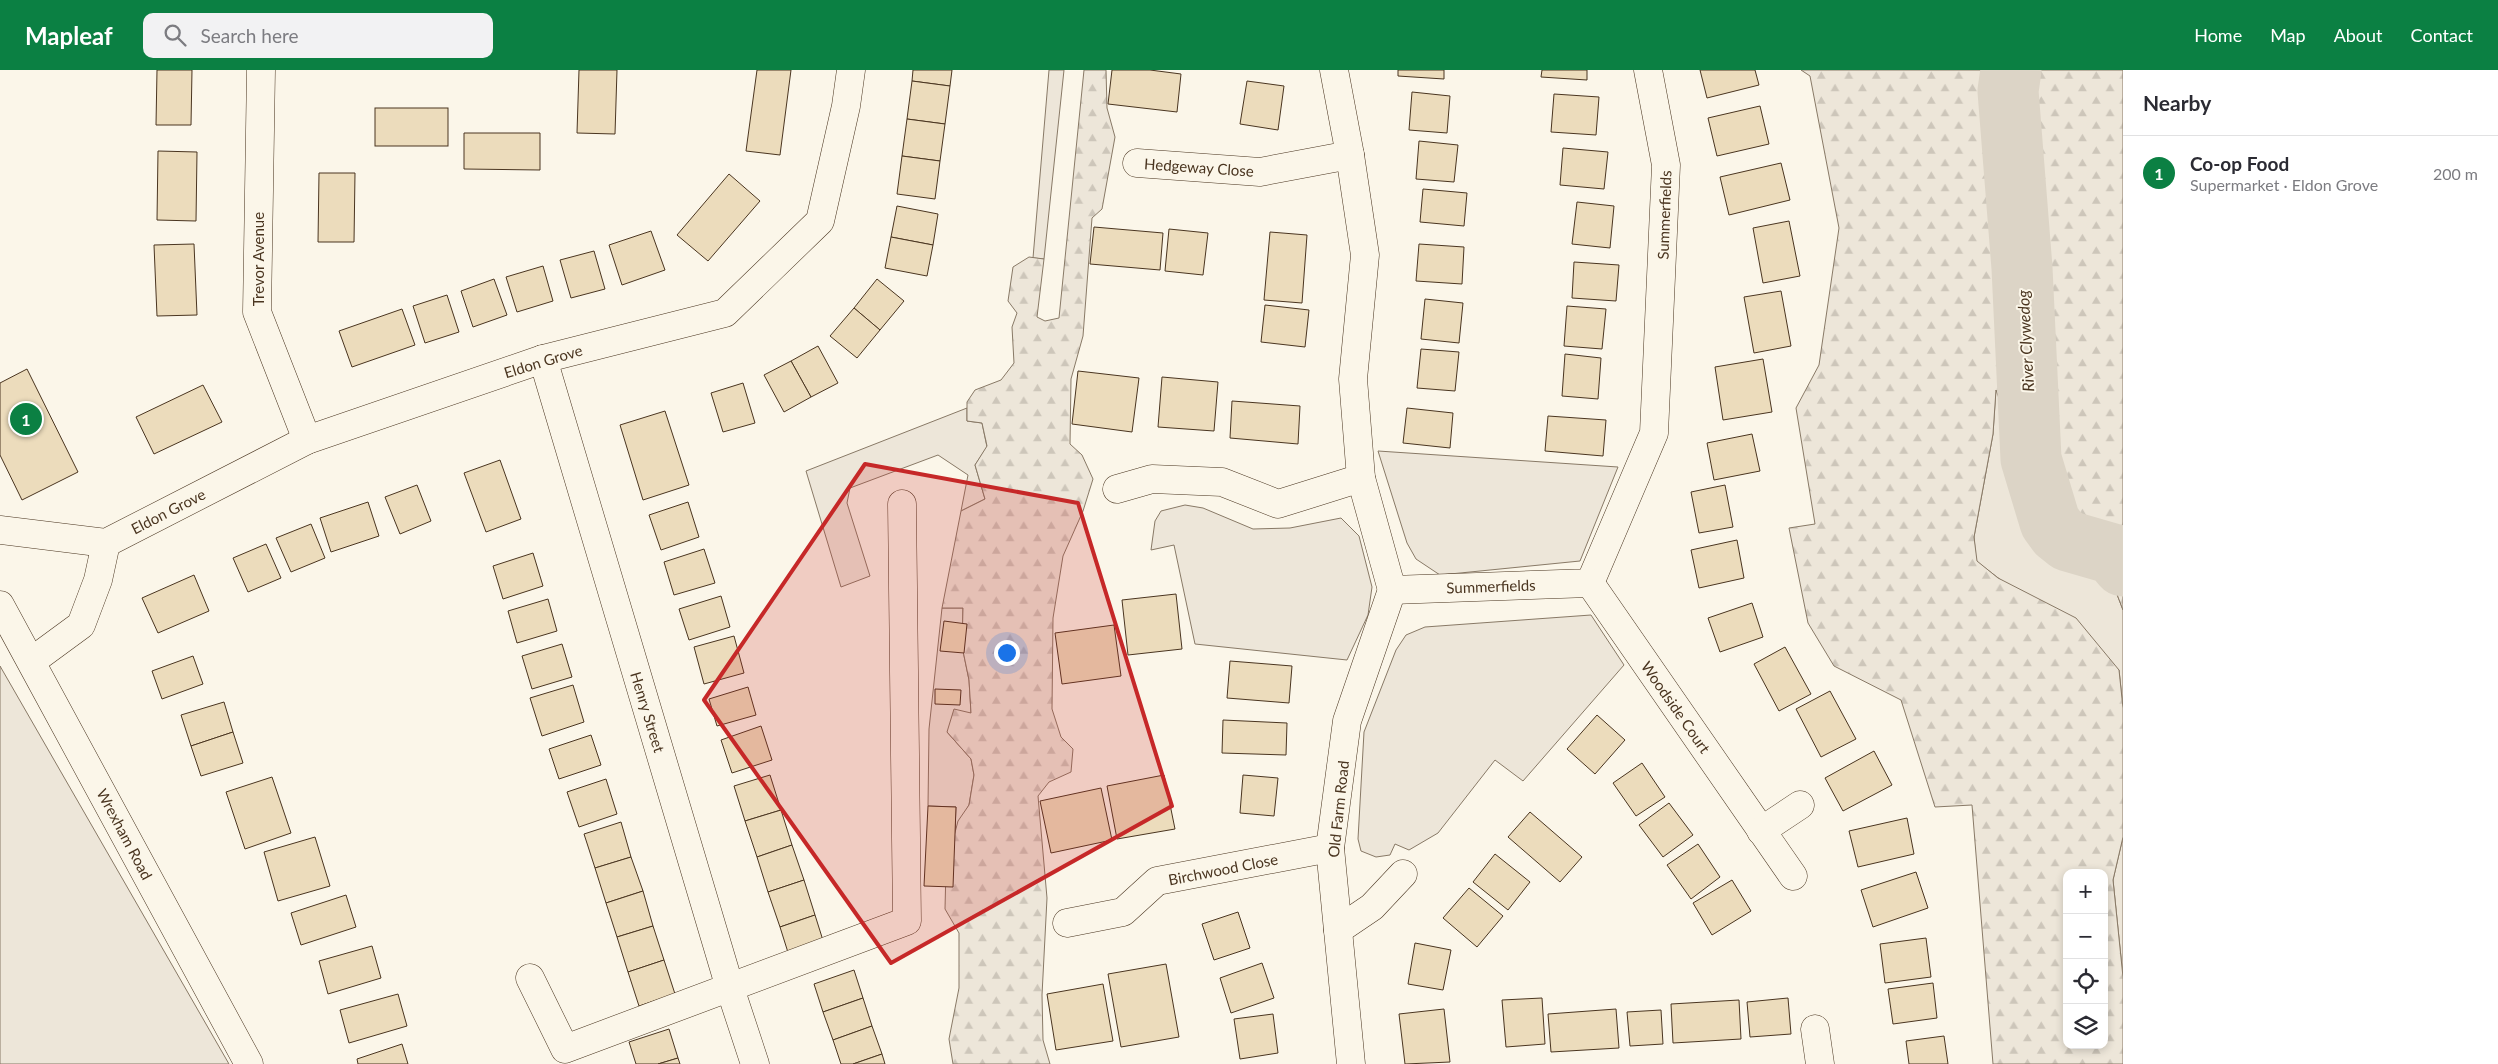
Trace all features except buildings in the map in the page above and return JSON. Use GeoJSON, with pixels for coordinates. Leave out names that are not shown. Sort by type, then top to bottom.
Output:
{"type":"FeatureCollection","features":[{"type":"Feature","properties":{"kind":"street","name":"Trevor Avenue"},"geometry":{"type":"LineString","coordinates":[[261,70],[257,312],[307,440]]}},
{"type":"Feature","properties":{"kind":"street","name":"Eldon Grove"},"geometry":{"type":"LineString","coordinates":[[106,543],[307,440],[543,359],[725,313],[820,221],[846,106],[850,70]]}},
{"type":"Feature","properties":{"kind":"street"},"geometry":{"type":"LineString","coordinates":[[1334,70],[1350,155],[1365,255],[1354,379],[1361,478],[1392,590]]}},
{"type":"Feature","properties":{"kind":"street","name":"Summerfields"},"geometry":{"type":"LineString","coordinates":[[1392,590],[1590,583],[1654,433],[1666,165],[1648,70]]}},
{"type":"Feature","properties":{"kind":"street","name":"Hedgeway Close"},"geometry":{"type":"LineString","coordinates":[[1137,163],[1260,172],[1350,155]]}},
{"type":"Feature","properties":{"kind":"street","name":"Henry Street"},"geometry":{"type":"LineString","coordinates":[[543,359],[730,988],[755,1064]]}},
{"type":"Feature","properties":{"kind":"street"},"geometry":{"type":"LineString","coordinates":[[1117,490],[1152,479],[1222,482],[1278,504],[1361,478]]}},
{"type":"Feature","properties":{"kind":"street"},"geometry":{"type":"LineString","coordinates":[[530,978],[565,1049],[907,921],[902,504]]}},
{"type":"Feature","properties":{"kind":"street"},"geometry":{"type":"LineString","coordinates":[[0,530],[106,543],[98,580],[81,626],[32,661]]}},
{"type":"Feature","properties":{"kind":"street","name":"Woodside Court"},"geometry":{"type":"LineString","coordinates":[[1590,583],[1792,876]]}},
{"type":"Feature","properties":{"kind":"street","name":"Old Farm Road"},"geometry":{"type":"LineString","coordinates":[[1351,1064],[1330,848],[1347,721],[1392,590]]}},
{"type":"Feature","properties":{"kind":"street","name":"Wrexham Road"},"geometry":{"type":"LineString","coordinates":[[0,605],[249,1064]]}},
{"type":"Feature","properties":{"kind":"street"},"geometry":{"type":"LineString","coordinates":[[1761,831],[1800,805]]}},
{"type":"Feature","properties":{"kind":"street","name":"Birchwood Close"},"geometry":{"type":"LineString","coordinates":[[1067,923],[1123,912],[1157,881],[1330,848]]}},
{"type":"Feature","properties":{"kind":"street"},"geometry":{"type":"LineString","coordinates":[[1338,930],[1372,907],[1403,874]]}},
{"type":"Feature","properties":{"kind":"street"},"geometry":{"type":"LineString","coordinates":[[1815,1029],[1820,1064]]}},
{"type":"Feature","properties":{"kind":"highlighted area"},"geometry":{"type":"Polygon","coordinates":[[[865,464],[1078,503],[1172,806],[891,963],[704,700],[865,464]]]}},
{"type":"Feature","properties":{"kind":"green space"},"geometry":{"type":"Polygon","coordinates":[[[1049,70],[1064,70],[1044,259],[1033,258],[1049,70]]]}},
{"type":"Feature","properties":{"kind":"green space"},"geometry":{"type":"Polygon","coordinates":[[[1084,70],[1106,70],[1107,108],[1115,137],[1102,209],[1092,218],[1083,336],[1071,379],[1070,444],[1082,455],[1093,479],[1083,511],[1063,556],[1053,618],[1052,709],[1061,737],[1073,749],[1071,772],[1049,782],[1038,796],[1047,898],[1042,995],[1043,1040],[1050,1064],[953,1064],[949,1039],[959,988],[959,933],[945,909],[946,867],[958,821],[969,805],[974,775],[971,759],[947,732],[954,709],[971,713],[969,680],[962,646],[963,608],[942,608],[961,511],[985,499],[975,465],[987,446],[982,423],[967,421],[967,402],[975,390],[1001,380],[1014,363],[1012,327],[1017,313],[1008,301],[1013,267],[1029,257],[1044,259],[1037,317],[1045,321],[1059,318],[1084,70]]]}},
{"type":"Feature","properties":{"kind":"green space"},"geometry":{"type":"Polygon","coordinates":[[[1801,70],[2123,70],[2123,610],[2105,563],[2061,504],[2047,455],[2008,423],[1996,390],[1993,434],[1974,537],[1977,561],[1998,578],[2076,618],[2119,670],[2123,708],[2123,837],[2113,880],[2123,977],[2123,1064],[1993,1064],[1972,805],[1935,807],[1901,700],[1834,666],[1808,623],[1789,528],[1815,524],[1796,408],[1819,365],[1839,228],[1810,76],[1801,70]]]}},
{"type":"Feature","properties":{"kind":"green space"},"geometry":{"type":"Polygon","coordinates":[[[1996,388],[2008,423],[2036,531],[2081,557],[2105,563],[2123,610],[2123,708],[2119,670],[1976,561],[1974,537],[1993,434],[1996,388]]]}},
{"type":"Feature","properties":{"kind":"green space"},"geometry":{"type":"Polygon","coordinates":[[[967,408],[967,421],[982,423],[987,447],[975,465],[985,499],[961,511],[968,475],[938,455],[850,488],[847,503],[870,576],[841,587],[806,471],[967,408]]]}},
{"type":"Feature","properties":{"kind":"green space"},"geometry":{"type":"Polygon","coordinates":[[[1378,451],[1618,467],[1580,561],[1440,575],[1416,559],[1407,543],[1378,451]]]}},
{"type":"Feature","properties":{"kind":"green space"},"geometry":{"type":"Polygon","coordinates":[[[1185,505],[1203,508],[1253,529],[1290,528],[1341,518],[1359,536],[1372,587],[1368,615],[1347,660],[1195,644],[1174,545],[1151,550],[1155,521],[1161,511],[1185,505]]]}},
{"type":"Feature","properties":{"kind":"green space"},"geometry":{"type":"Polygon","coordinates":[[[942,608],[963,608],[962,646],[969,680],[971,713],[947,732],[971,759],[974,775],[969,805],[955,830],[956,807],[928,806],[929,729],[942,608]]]}},
{"type":"Feature","properties":{"kind":"green space"},"geometry":{"type":"Polygon","coordinates":[[[1591,615],[1624,665],[1523,781],[1495,760],[1438,833],[1409,850],[1395,844],[1390,855],[1376,857],[1361,851],[1358,839],[1364,732],[1396,650],[1406,635],[1425,627],[1591,615]]]}},
{"type":"Feature","properties":{"kind":"green space"},"geometry":{"type":"Polygon","coordinates":[[[0,666],[229,1064],[0,1064],[0,666]]]}},
{"type":"Feature","properties":{"kind":"green space"},"geometry":{"type":"Polygon","coordinates":[[[2123,837],[2123,977],[2113,880],[2123,837]]]}},
{"type":"Feature","properties":{"kind":"waterway","name":"River Clywedog"},"geometry":{"type":"LineString","coordinates":[[2011,70],[2008,91],[2022,268],[2031,459],[2050,522],[2058,533],[2068,541],[2113,554],[2123,566]]}},
{"type":"Feature","properties":{"kind":"place","name":"Co-op Food"},"geometry":{"type":"Point","coordinates":[26,419]}}]}
